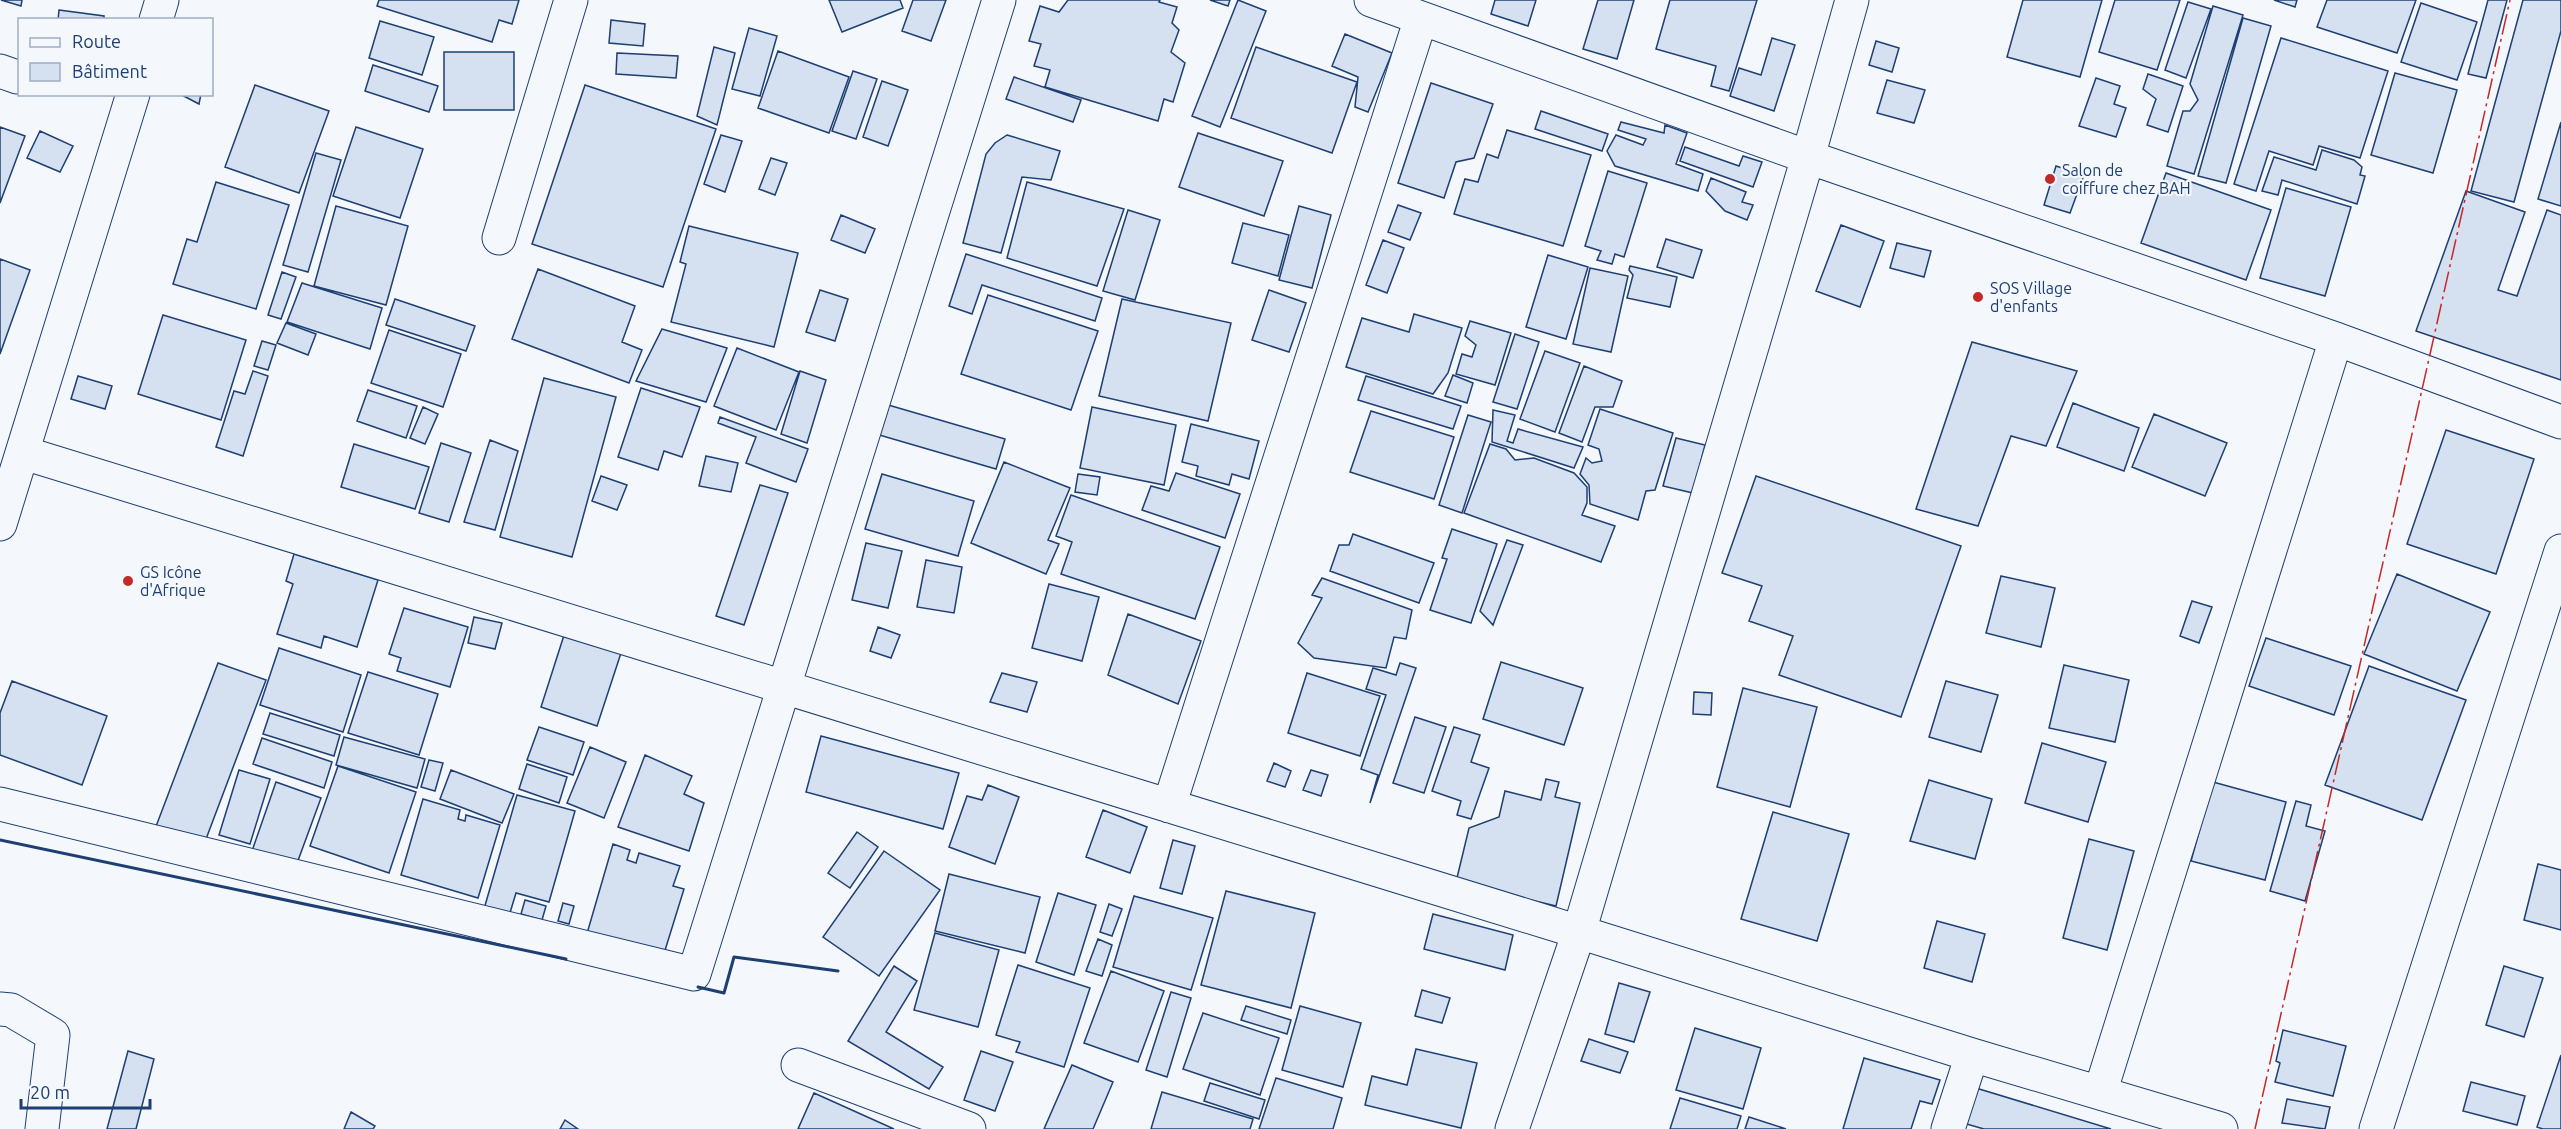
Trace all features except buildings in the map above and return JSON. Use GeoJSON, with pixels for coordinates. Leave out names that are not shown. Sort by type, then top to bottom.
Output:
{"type":"FeatureCollection","features":[{"type":"Feature","properties":{"kind":"street"},"geometry":{"type":"LineString","coordinates":[[157,18],[162,0]]}},
{"type":"Feature","properties":{"kind":"street"},"geometry":{"type":"LineString","coordinates":[[499,238],[571,0]]}},
{"type":"Feature","properties":{"kind":"street"},"geometry":{"type":"LineString","coordinates":[[0,804],[694,974],[999,0]]}},
{"type":"Feature","properties":{"kind":"street"},"geometry":{"type":"LineString","coordinates":[[1371,0],[1808,157],[2336,339],[2561,422]]}},
{"type":"Feature","properties":{"kind":"street"},"geometry":{"type":"LineString","coordinates":[[1512,1129],[1580,932],[1852,0]]}},
{"type":"Feature","properties":{"kind":"street"},"geometry":{"type":"LineString","coordinates":[[1169,806],[1421,18]]}},
{"type":"Feature","properties":{"kind":"street"},"geometry":{"type":"LineString","coordinates":[[0,524],[24,453],[132,96]]}},
{"type":"Feature","properties":{"kind":"street"},"geometry":{"type":"LineString","coordinates":[[2100,1093],[2336,339]]}},
{"type":"Feature","properties":{"kind":"street"},"geometry":{"type":"LineString","coordinates":[[24,453],[1580,932],[1972,1056],[2221,1129]]}},
{"type":"Feature","properties":{"kind":"street"},"geometry":{"type":"LineString","coordinates":[[2376,1129],[2561,551]]}},
{"type":"Feature","properties":{"kind":"street"},"geometry":{"type":"LineString","coordinates":[[0,1009],[11,1010],[53,1035],[42,1129]]}},
{"type":"Feature","properties":{"kind":"street"},"geometry":{"type":"LineString","coordinates":[[1948,1129],[1972,1056]]}},
{"type":"Feature","properties":{"kind":"street"},"geometry":{"type":"LineString","coordinates":[[798,1065],[969,1129]]}},
{"type":"Feature","properties":{"kind":"wall"},"geometry":{"type":"LineString","coordinates":[[0,840],[566,959]]}},
{"type":"Feature","properties":{"kind":"wall"},"geometry":{"type":"LineString","coordinates":[[698,987],[724,993],[734,957],[838,971]]}},
{"type":"Feature","properties":{"kind":"power"},"geometry":{"type":"LineString","coordinates":[[2255,1129],[2510,0]]}},
{"type":"Feature","properties":{"kind":"place","name":"Salon de coiffure chez BAH"},"geometry":{"type":"Point","coordinates":[2050,179]}},
{"type":"Feature","properties":{"kind":"place","name":"SOS Village d'enfants"},"geometry":{"type":"Point","coordinates":[1978,297]}},
{"type":"Feature","properties":{"kind":"place","name":"GS Icône d'Afrique"},"geometry":{"type":"Point","coordinates":[128,581]}}]}
